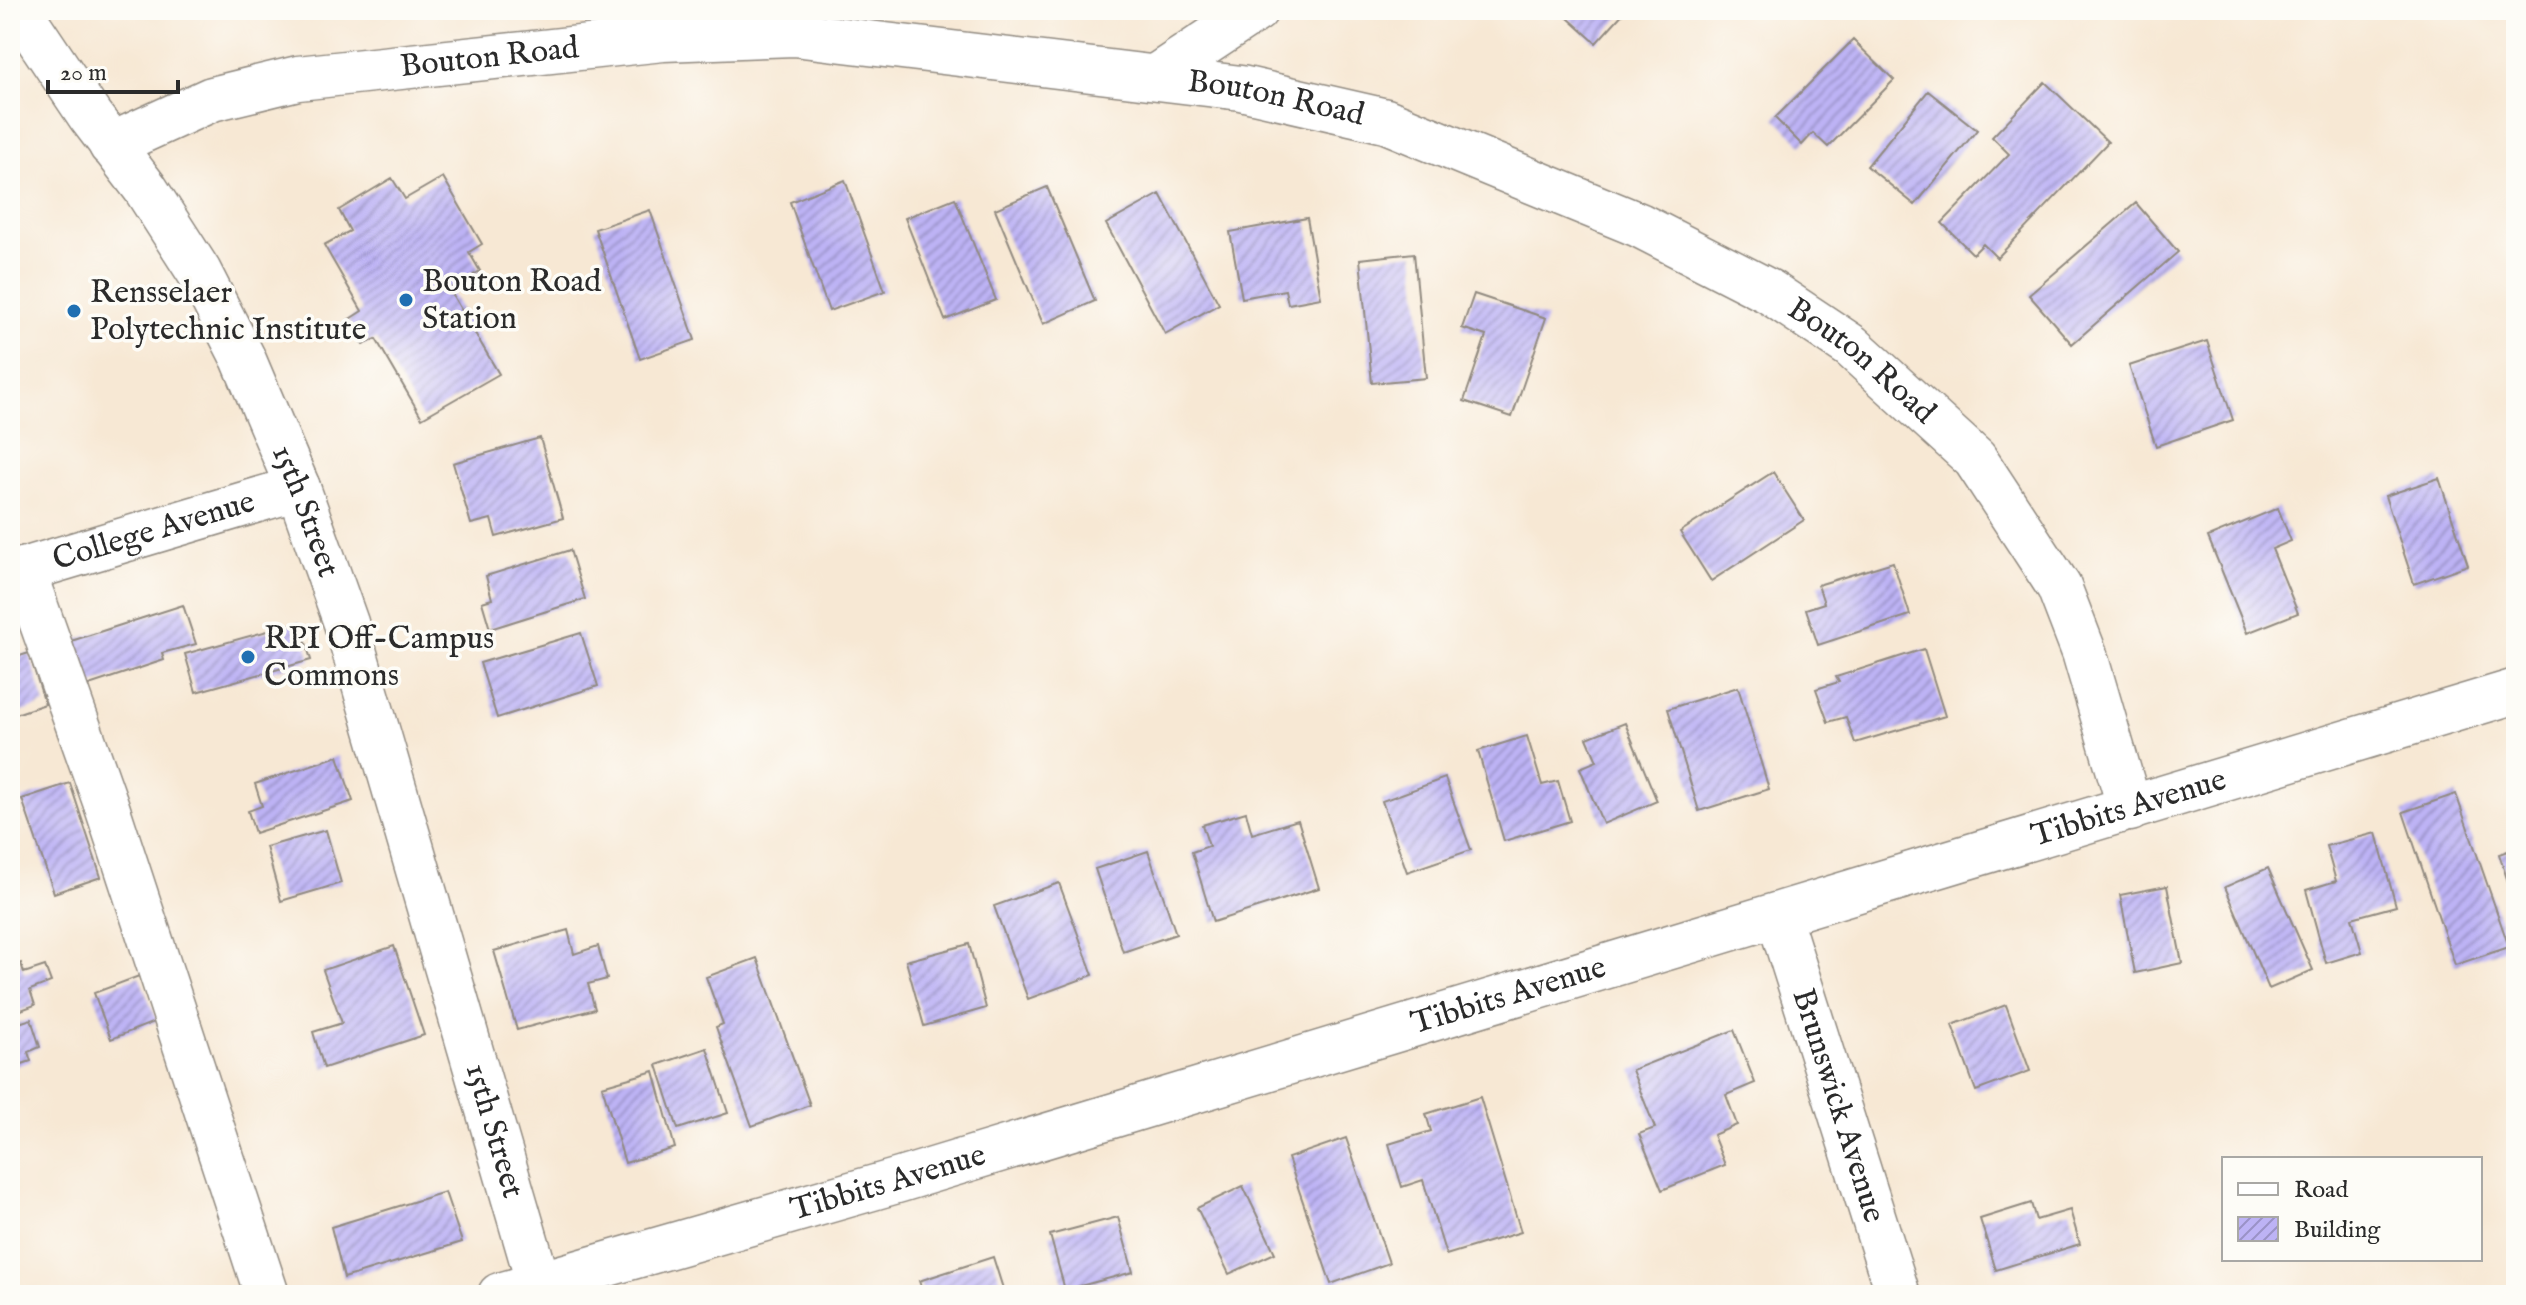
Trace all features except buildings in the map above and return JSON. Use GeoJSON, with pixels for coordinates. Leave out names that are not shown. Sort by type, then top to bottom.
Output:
{"type":"FeatureCollection","features":[{"type":"Feature","properties":{"kind":"street","name":"15th Street"},"geometry":{"type":"LineString","coordinates":[[19,10],[50,60],[145,188],[199,272],[243,358],[298,488],[346,623],[527,1291]]}},
{"type":"Feature","properties":{"kind":"street"},"geometry":{"type":"LineString","coordinates":[[1155,77],[1256,10]]}},
{"type":"Feature","properties":{"kind":"street","name":"Bouton Road"},"geometry":{"type":"LineString","coordinates":[[111,145],[212,99],[298,78],[663,39],[794,34],[1241,88],[1386,121],[1639,225],[1770,292],[1851,346],[1975,459],[2059,587],[2084,652],[2130,809]]}},
{"type":"Feature","properties":{"kind":"street","name":"College Avenue"},"geometry":{"type":"LineString","coordinates":[[17,572],[298,488]]}},
{"type":"Feature","properties":{"kind":"street"},"geometry":{"type":"LineString","coordinates":[[17,572],[107,807],[267,1295]]}},
{"type":"Feature","properties":{"kind":"street","name":"Tibbits Avenue"},"geometry":{"type":"LineString","coordinates":[[527,1291],[2516,691]]}},
{"type":"Feature","properties":{"kind":"street","name":"Brunswick Avenue"},"geometry":{"type":"LineString","coordinates":[[1778,915],[1898,1295]]}},
{"type":"Feature","properties":{"kind":"place","name":"Bouton Road Station"},"geometry":{"type":"Point","coordinates":[406,300]}},
{"type":"Feature","properties":{"kind":"place","name":"Rensselaer Polytechnic Institute"},"geometry":{"type":"Point","coordinates":[74,311]}},
{"type":"Feature","properties":{"kind":"place","name":"RPI Off-Campus Commons"},"geometry":{"type":"Point","coordinates":[248,657]}}]}
